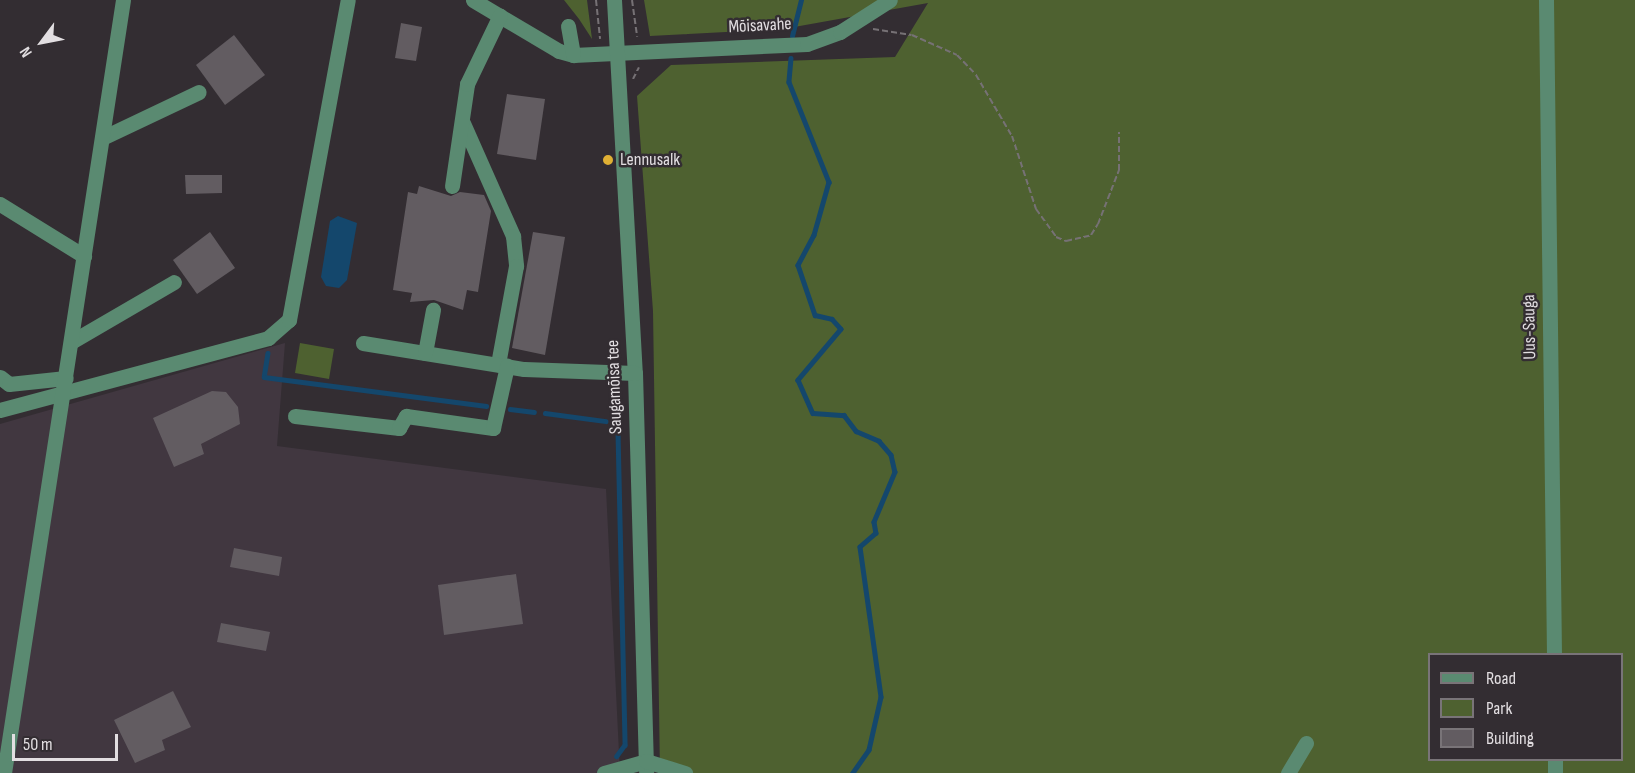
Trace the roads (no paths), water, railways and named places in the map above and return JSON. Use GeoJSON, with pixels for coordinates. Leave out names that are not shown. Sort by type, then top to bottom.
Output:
{"type":"FeatureCollection","features":[{"type":"Feature","properties":{"kind":"street"},"geometry":{"type":"LineString","coordinates":[[4,773],[123,0]]}},
{"type":"Feature","properties":{"kind":"street"},"geometry":{"type":"LineString","coordinates":[[0,410],[65,384],[268,338],[289,320],[348,0]]}},
{"type":"Feature","properties":{"kind":"street"},"geometry":{"type":"LineString","coordinates":[[473,0],[573,55]]}},
{"type":"Feature","properties":{"kind":"street","name":"Mõisavahe"},"geometry":{"type":"LineString","coordinates":[[573,55],[807,44],[840,32],[890,0]]}},
{"type":"Feature","properties":{"kind":"street","name":"Uus-Sauga"},"geometry":{"type":"LineString","coordinates":[[1546,0],[1554,653]]}},
{"type":"Feature","properties":{"kind":"street","name":"Saugamõisa tee"},"geometry":{"type":"LineString","coordinates":[[615,4],[620,52],[635,373],[646,767]]}},
{"type":"Feature","properties":{"kind":"street"},"geometry":{"type":"LineString","coordinates":[[452,186],[467,84],[500,15]]}},
{"type":"Feature","properties":{"kind":"street"},"geometry":{"type":"LineString","coordinates":[[568,26],[573,55]]}},
{"type":"Feature","properties":{"kind":"street"},"geometry":{"type":"LineString","coordinates":[[102,138],[199,92]]}},
{"type":"Feature","properties":{"kind":"street"},"geometry":{"type":"LineString","coordinates":[[295,416],[399,428],[405,416],[494,428],[516,266],[513,236],[463,123]]}},
{"type":"Feature","properties":{"kind":"street"},"geometry":{"type":"LineString","coordinates":[[0,204],[84,256]]}},
{"type":"Feature","properties":{"kind":"street"},"geometry":{"type":"LineString","coordinates":[[71,342],[174,282]]}},
{"type":"Feature","properties":{"kind":"street"},"geometry":{"type":"LineString","coordinates":[[425,353],[432,310]]}},
{"type":"Feature","properties":{"kind":"street"},"geometry":{"type":"LineString","coordinates":[[363,343],[503,365],[635,373]]}},
{"type":"Feature","properties":{"kind":"street"},"geometry":{"type":"LineString","coordinates":[[0,377],[9,384],[65,384]]}},
{"type":"Feature","properties":{"kind":"street"},"geometry":{"type":"LineString","coordinates":[[1288,773],[1306,743]]}},
{"type":"Feature","properties":{"kind":"street"},"geometry":{"type":"LineString","coordinates":[[604,773],[646,767],[685,773]]}},
{"type":"Feature","properties":{"kind":"water"},"geometry":{"type":"Polygon","coordinates":[[[338,216],[357,223],[347,280],[339,288],[326,286],[321,277],[330,221],[338,216]]]}},
{"type":"Feature","properties":{"kind":"waterway"},"geometry":{"type":"LineString","coordinates":[[792,36],[801,0]]}},
{"type":"Feature","properties":{"kind":"waterway"},"geometry":{"type":"LineString","coordinates":[[791,58],[789,82],[829,182],[814,235],[798,265],[815,315],[832,319],[841,329],[798,380],[813,413],[844,415],[856,431],[879,441],[891,455],[895,472],[874,522],[876,533],[860,547],[881,697],[869,750],[853,773]]}},
{"type":"Feature","properties":{"kind":"waterway"},"geometry":{"type":"LineString","coordinates":[[268,353],[264,377],[486,406]]}},
{"type":"Feature","properties":{"kind":"waterway"},"geometry":{"type":"LineString","coordinates":[[617,388],[625,745],[617,756]]}},
{"type":"Feature","properties":{"kind":"waterway"},"geometry":{"type":"LineString","coordinates":[[510,409],[534,412]]}},
{"type":"Feature","properties":{"kind":"waterway"},"geometry":{"type":"LineString","coordinates":[[545,413],[605,421]]}},
{"type":"Feature","properties":{"kind":"place","name":"Lennusalk"},"geometry":{"type":"Point","coordinates":[608,160]}}]}
